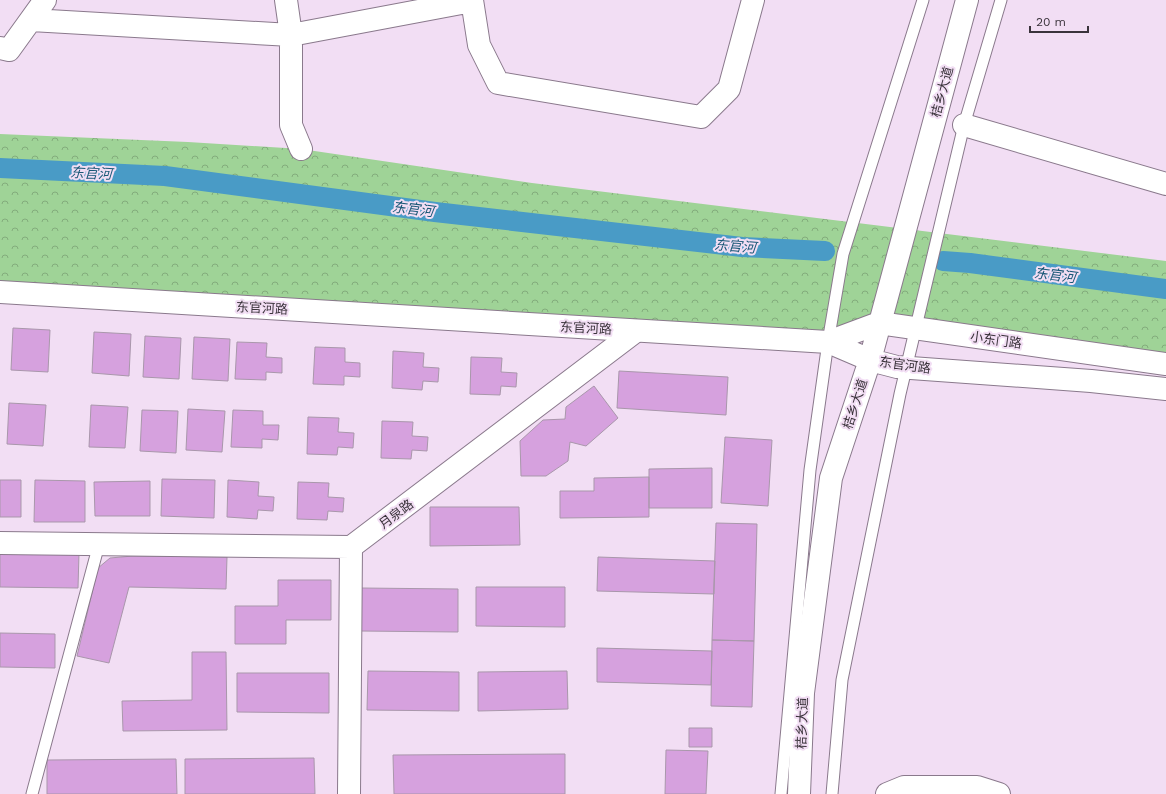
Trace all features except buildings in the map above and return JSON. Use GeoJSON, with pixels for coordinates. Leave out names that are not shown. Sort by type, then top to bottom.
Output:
{"type":"FeatureCollection","features":[{"type":"Feature","properties":{"kind":"street"},"geometry":{"type":"LineString","coordinates":[[0,48],[9,50],[45,0]]}},
{"type":"Feature","properties":{"kind":"street"},"geometry":{"type":"LineString","coordinates":[[286,0],[292,35],[292,125],[301,148]]}},
{"type":"Feature","properties":{"kind":"street"},"geometry":{"type":"LineString","coordinates":[[31,20],[292,35],[472,1],[479,45],[498,83],[701,117],[729,89],[753,0]]}},
{"type":"Feature","properties":{"kind":"street","name":"桔乡大道"},"geometry":{"type":"LineString","coordinates":[[799,794],[803,693],[831,478],[870,360],[967,0]]}},
{"type":"Feature","properties":{"kind":"street"},"geometry":{"type":"LineString","coordinates":[[964,125],[1166,184]]}},
{"type":"Feature","properties":{"kind":"street","name":"东官河路"},"geometry":{"type":"LineString","coordinates":[[0,292],[828,342],[870,360],[897,367],[1090,381],[1166,389]]}},
{"type":"Feature","properties":{"kind":"street","name":"小东门路"},"geometry":{"type":"LineString","coordinates":[[828,342],[879,323],[1166,364]]}},
{"type":"Feature","properties":{"kind":"street","name":"月泉路"},"geometry":{"type":"LineString","coordinates":[[351,547],[636,331]]}},
{"type":"Feature","properties":{"kind":"street"},"geometry":{"type":"LineString","coordinates":[[0,543],[351,547],[350,794]]}},
{"type":"Feature","properties":{"kind":"street"},"geometry":{"type":"LineString","coordinates":[[887,794],[904,787],[977,787],[999,794]]}},
{"type":"Feature","properties":{"kind":"lane"},"geometry":{"type":"LineString","coordinates":[[781,794],[810,470],[828,342],[843,254],[923,0]]}},
{"type":"Feature","properties":{"kind":"lane"},"geometry":{"type":"LineString","coordinates":[[832,794],[842,680],[906,368],[964,125],[1000,0]]}},
{"type":"Feature","properties":{"kind":"lane"},"geometry":{"type":"LineString","coordinates":[[32,794],[99,544]]}},
{"type":"Feature","properties":{"kind":"green space"},"geometry":{"type":"Polygon","coordinates":[[[0,134],[188,142],[301,149],[532,183],[1166,261],[1166,355],[939,325],[828,342],[0,292],[0,134]]]}},
{"type":"Feature","properties":{"kind":"waterway","name":"东官河"},"geometry":{"type":"LineString","coordinates":[[0,168],[165,176],[435,212],[742,247],[825,251]]}},
{"type":"Feature","properties":{"kind":"waterway","name":"东官河"},"geometry":{"type":"LineString","coordinates":[[943,261],[970,263],[1166,289]]}}]}
